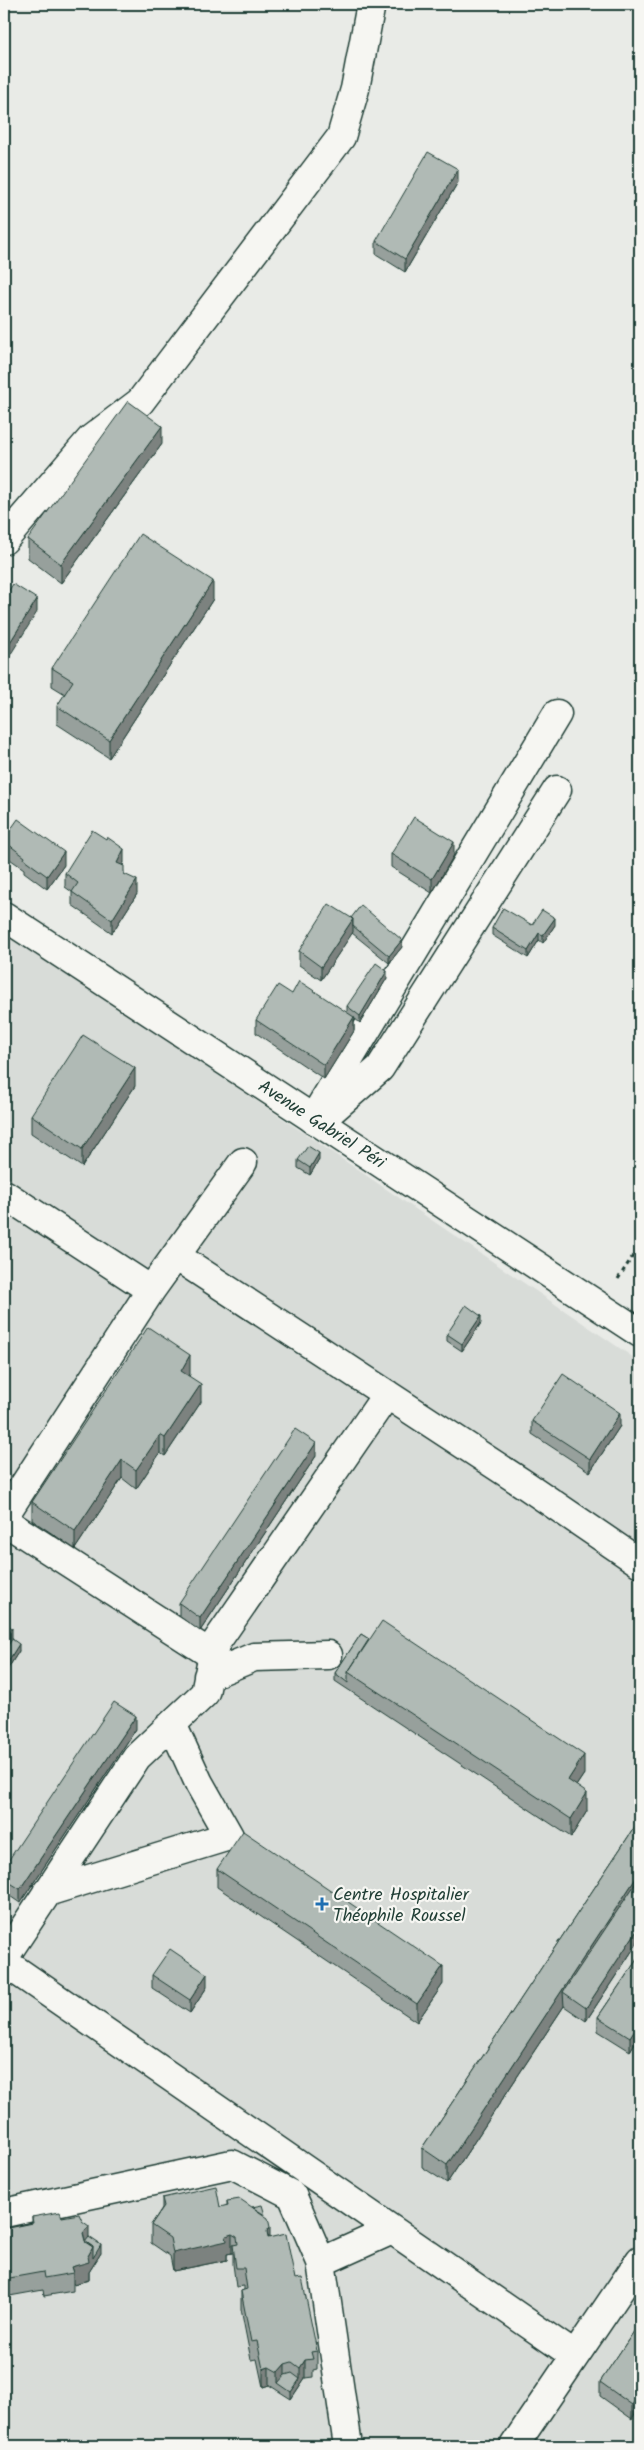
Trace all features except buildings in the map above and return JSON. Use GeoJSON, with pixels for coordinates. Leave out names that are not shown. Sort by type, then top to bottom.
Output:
{"type":"FeatureCollection","features":[{"type":"Feature","properties":{"kind":"main road"},"geometry":{"type":"LineString","coordinates":[[4,540],[91,438],[140,402],[341,137],[355,89],[371,4]]}},
{"type":"Feature","properties":{"kind":"main road"},"geometry":{"type":"LineString","coordinates":[[316,1120],[557,714]]}},
{"type":"Feature","properties":{"kind":"main road"},"geometry":{"type":"LineString","coordinates":[[316,1120],[380,1068],[557,790]]}},
{"type":"Feature","properties":{"kind":"main road","name":"Avenue Gabriel Péri"},"geometry":{"type":"LineString","coordinates":[[4,916],[640,1333]]}},
{"type":"Feature","properties":{"kind":"main road"},"geometry":{"type":"LineString","coordinates":[[4,1516],[150,1290],[243,1162]]}},
{"type":"Feature","properties":{"kind":"main road"},"geometry":{"type":"LineString","coordinates":[[4,1194],[150,1290]]}},
{"type":"Feature","properties":{"kind":"main road"},"geometry":{"type":"LineString","coordinates":[[176,1256],[640,1563]]}},
{"type":"Feature","properties":{"kind":"main road"},"geometry":{"type":"LineString","coordinates":[[387,1394],[215,1644],[205,1693],[138,1756],[47,1892],[7,1971],[392,2230],[575,2356]]}},
{"type":"Feature","properties":{"kind":"main road"},"geometry":{"type":"LineString","coordinates":[[4,1520],[210,1666],[254,1657],[328,1655]]}},
{"type":"Feature","properties":{"kind":"main road"},"geometry":{"type":"LineString","coordinates":[[47,1892],[229,1836],[198,1784],[172,1724]]}},
{"type":"Feature","properties":{"kind":"main road"},"geometry":{"type":"LineString","coordinates":[[4,2213],[232,2164],[292,2195],[321,2262],[348,2446]]}},
{"type":"Feature","properties":{"kind":"main road"},"geometry":{"type":"LineString","coordinates":[[321,2262],[392,2230]]}},
{"type":"Feature","properties":{"kind":"main road"},"geometry":{"type":"LineString","coordinates":[[514,2446],[640,2260]]}},
{"type":"Feature","properties":{"kind":"path"},"geometry":{"type":"LineString","coordinates":[[600,1307],[640,1245]]}},
{"type":"Feature","properties":{"kind":"shaded area","name":"Centre Hospitalier Théophile Roussel"},"geometry":{"type":"Polygon","coordinates":[[[4,929],[640,1362],[640,2446],[4,2446],[4,929]]]}},
{"type":"Feature","properties":{"kind":"place","name":"Centre Hospitalier Théophile Roussel"},"geometry":{"type":"Point","coordinates":[322,1904]}}]}
